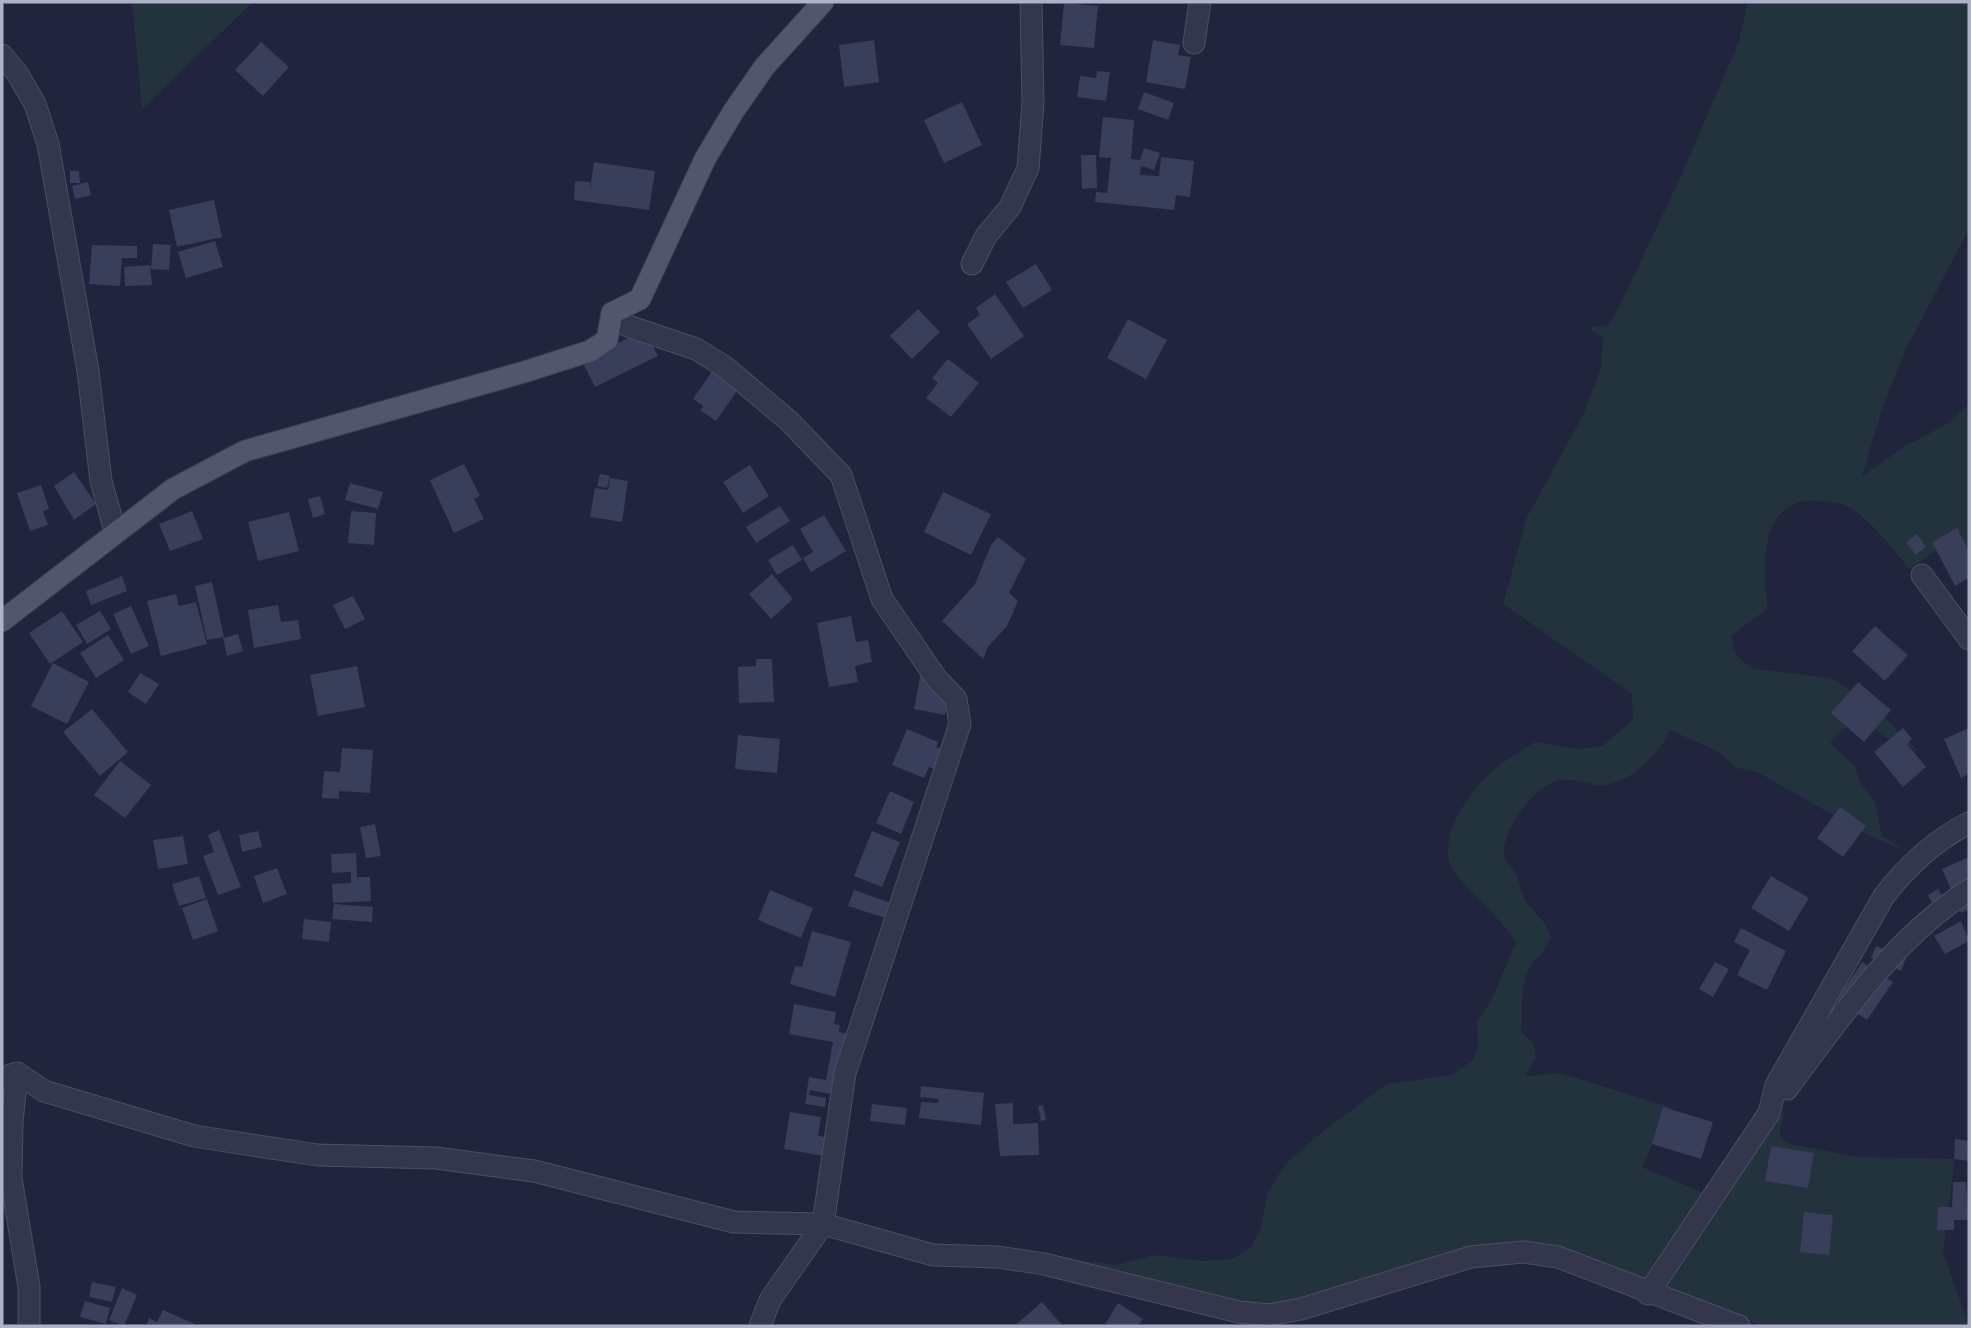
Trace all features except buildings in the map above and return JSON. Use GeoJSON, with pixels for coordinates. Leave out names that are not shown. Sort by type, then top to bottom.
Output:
{"type":"FeatureCollection","features":[{"type":"Feature","properties":{"kind":"main road"},"geometry":{"type":"LineString","coordinates":[[2,621],[115,531],[173,489],[245,452],[590,351],[607,340],[612,313],[640,299],[705,159],[733,112],[765,66],[823,2]]}},
{"type":"Feature","properties":{"kind":"street"},"geometry":{"type":"LineString","coordinates":[[972,264],[986,236],[1010,206],[1028,168],[1033,103],[1031,2]]}},
{"type":"Feature","properties":{"kind":"street"},"geometry":{"type":"LineString","coordinates":[[1194,43],[1200,2]]}},
{"type":"Feature","properties":{"kind":"street"},"geometry":{"type":"LineString","coordinates":[[2,55],[17,73],[35,104],[48,144],[88,371],[101,481],[115,531]]}},
{"type":"Feature","properties":{"kind":"street"},"geometry":{"type":"LineString","coordinates":[[612,313],[628,326],[696,349],[725,367],[774,407],[841,475],[882,599],[936,678],[956,699],[960,724],[845,1073],[823,1224],[770,1300],[760,1326]]}},
{"type":"Feature","properties":{"kind":"street"},"geometry":{"type":"LineString","coordinates":[[1922,575],[1969,639]]}},
{"type":"Feature","properties":{"kind":"street"},"geometry":{"type":"LineString","coordinates":[[1769,1113],[1776,1085],[1884,896],[1902,873],[1931,847],[1969,823]]}},
{"type":"Feature","properties":{"kind":"street"},"geometry":{"type":"LineString","coordinates":[[1648,1294],[1769,1113],[1864,985],[1941,908],[1969,890]]}},
{"type":"Feature","properties":{"kind":"street"},"geometry":{"type":"LineString","coordinates":[[29,1326],[29,1287],[11,1178],[9,1076],[44,1091],[194,1136],[317,1155],[436,1158],[522,1169],[734,1223],[823,1224],[933,1255],[998,1257],[1044,1264],[1239,1312],[1269,1315],[1301,1309],[1471,1257],[1523,1252],[1558,1257],[1648,1294],[1739,1326]]}},
{"type":"Feature","properties":{"kind":"shaded area"},"geometry":{"type":"Polygon","coordinates":[[[132,2],[253,2],[142,109],[132,2]]]}},
{"type":"Feature","properties":{"kind":"shaded area"},"geometry":{"type":"Polygon","coordinates":[[[1748,2],[1969,2],[1969,229],[1906,349],[1883,406],[1862,477],[1905,446],[1945,425],[1969,404],[1969,566],[1952,540],[1909,569],[1874,527],[1849,507],[1830,502],[1799,502],[1785,510],[1775,522],[1769,538],[1765,555],[1768,608],[1731,636],[1736,655],[1753,669],[1832,678],[1872,705],[1918,751],[1882,735],[1860,714],[1830,743],[1854,765],[1861,784],[1875,803],[1882,836],[1906,851],[1870,836],[1757,772],[1737,768],[1717,751],[1670,730],[1651,758],[1623,779],[1602,785],[1559,780],[1540,790],[1521,810],[1508,834],[1504,855],[1517,876],[1525,899],[1551,937],[1546,948],[1529,969],[1524,984],[1521,1032],[1533,1042],[1536,1058],[1525,1076],[1560,1073],[1670,1107],[1642,1167],[1704,1193],[1646,1283],[1559,1248],[1265,1306],[1043,1256],[1117,1265],[1154,1255],[1203,1261],[1232,1259],[1251,1247],[1261,1229],[1267,1194],[1285,1164],[1322,1132],[1387,1084],[1452,1075],[1473,1060],[1478,1046],[1477,1022],[1492,999],[1516,942],[1455,873],[1449,861],[1448,848],[1456,819],[1472,793],[1490,773],[1535,742],[1577,749],[1602,746],[1633,720],[1632,694],[1503,604],[1527,517],[1583,415],[1601,368],[1603,338],[1589,328],[1608,325],[1618,309],[1681,176],[1738,44],[1748,2]]]}},
{"type":"Feature","properties":{"kind":"shaded area"},"geometry":{"type":"Polygon","coordinates":[[[1785,1109],[1779,1133],[1787,1143],[1857,1157],[1955,1159],[1943,1252],[1969,1326],[1763,1326],[1661,1289],[1785,1109]]]}}]}
